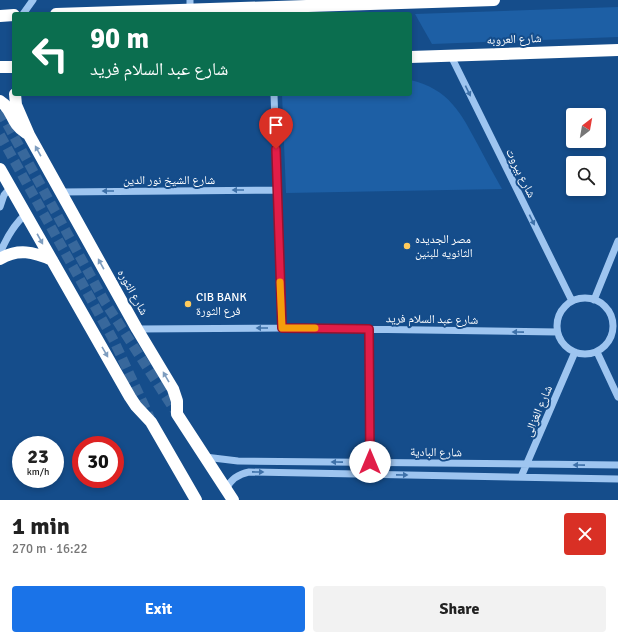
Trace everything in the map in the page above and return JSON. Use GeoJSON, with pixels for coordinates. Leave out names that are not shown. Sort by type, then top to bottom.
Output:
{"type":"FeatureCollection","features":[{"type":"Feature","properties":{"kind":"highway"},"geometry":{"type":"LineString","coordinates":[[86,12],[190,5],[494,0]]}},
{"type":"Feature","properties":{"kind":"highway"},"geometry":{"type":"LineString","coordinates":[[0,16],[12,15]]}},
{"type":"Feature","properties":{"kind":"highway","name":"شارع العروبه"},"geometry":{"type":"LineString","coordinates":[[412,57],[618,50]]}},
{"type":"Feature","properties":{"kind":"highway"},"geometry":{"type":"LineString","coordinates":[[0,67],[12,67]]}},
{"type":"Feature","properties":{"kind":"highway","name":"شارع الثوره"},"geometry":{"type":"LineString","coordinates":[[15,96],[16,105],[29,135],[137,329],[173,389],[177,401],[177,414],[233,500]]}},
{"type":"Feature","properties":{"kind":"highway"},"geometry":{"type":"LineString","coordinates":[[0,101],[7,107],[16,125],[29,135]]}},
{"type":"Feature","properties":{"kind":"highway"},"geometry":{"type":"LineString","coordinates":[[0,168],[130,397],[151,422],[196,500]]}},
{"type":"Feature","properties":{"kind":"highway"},"geometry":{"type":"LineString","coordinates":[[0,259],[13,253],[26,252],[35,253],[52,260]]}},
{"type":"Feature","properties":{"kind":"street"},"geometry":{"type":"LineString","coordinates":[[24,12],[33,0]]}},
{"type":"Feature","properties":{"kind":"street","name":"شارع بيروت"},"geometry":{"type":"LineString","coordinates":[[451,56],[572,301]]}},
{"type":"Feature","properties":{"kind":"street"},"geometry":{"type":"LineString","coordinates":[[274,96],[282,328]]}},
{"type":"Feature","properties":{"kind":"street"},"geometry":{"type":"LineString","coordinates":[[0,207],[4,195],[11,187]]}},
{"type":"Feature","properties":{"kind":"street","name":"شارع الشيخ نور الدين"},"geometry":{"type":"LineString","coordinates":[[61,192],[277,190]]}},
{"type":"Feature","properties":{"kind":"street"},"geometry":{"type":"LineString","coordinates":[[0,253],[12,229],[26,214]]}},
{"type":"Feature","properties":{"kind":"street"},"geometry":{"type":"LineString","coordinates":[[594,300],[618,241]]}},
{"type":"Feature","properties":{"kind":"street"},"geometry":{"type":"LineString","coordinates":[[583,298],[594,300],[606,307],[616,326],[609,341],[597,352],[582,354],[575,352],[564,344],[557,332],[558,317],[564,308],[572,301],[583,298]]}},
{"type":"Feature","properties":{"kind":"street","name":"شارع عبد السلام فريد"},"geometry":{"type":"LineString","coordinates":[[137,329],[282,328],[557,332]]}},
{"type":"Feature","properties":{"kind":"street"},"geometry":{"type":"LineString","coordinates":[[369,329],[370,475]]}},
{"type":"Feature","properties":{"kind":"street","name":"شارع الغزالى"},"geometry":{"type":"LineString","coordinates":[[521,478],[575,352]]}},
{"type":"Feature","properties":{"kind":"street"},"geometry":{"type":"LineString","coordinates":[[597,352],[618,398]]}},
{"type":"Feature","properties":{"kind":"street","name":"شارع البادية"},"geometry":{"type":"LineString","coordinates":[[205,457],[238,461],[618,465]]}},
{"type":"Feature","properties":{"kind":"street","name":"شارع البادية"},"geometry":{"type":"LineString","coordinates":[[226,489],[235,477],[249,472],[618,479]]}},
{"type":"Feature","properties":{"kind":"shaded area"},"geometry":{"type":"Polygon","coordinates":[[[618,7],[618,37],[432,44],[415,14],[618,7]]]}},
{"type":"Feature","properties":{"kind":"shaded area"},"geometry":{"type":"Polygon","coordinates":[[[412,81],[435,89],[452,104],[466,123],[502,189],[286,193],[282,96],[412,96],[412,81]]]}},
{"type":"Feature","properties":{"kind":"tunnel"},"geometry":{"type":"LineString","coordinates":[[0,111],[105,302],[177,414]]}},
{"type":"Feature","properties":{"kind":"tunnel"},"geometry":{"type":"LineString","coordinates":[[0,135],[114,341],[150,418]]}},
{"type":"Feature","properties":{"kind":"slow traffic"},"geometry":{"type":"LineString","coordinates":[[280,282],[282,328],[315,328]]}},
{"type":"Feature","properties":{"kind":"place","name":"مصر الجديده الثانويه للبنين"},"geometry":{"type":"Point","coordinates":[407,246]}},
{"type":"Feature","properties":{"kind":"place","name":"CIB BANK فرع الثورة"},"geometry":{"type":"Point","coordinates":[188,304]}},
{"type":"Feature","properties":{"kind":"route"},"geometry":{"type":"LineString","coordinates":[[276,149],[282,328],[369,329],[370,462]]}}]}
